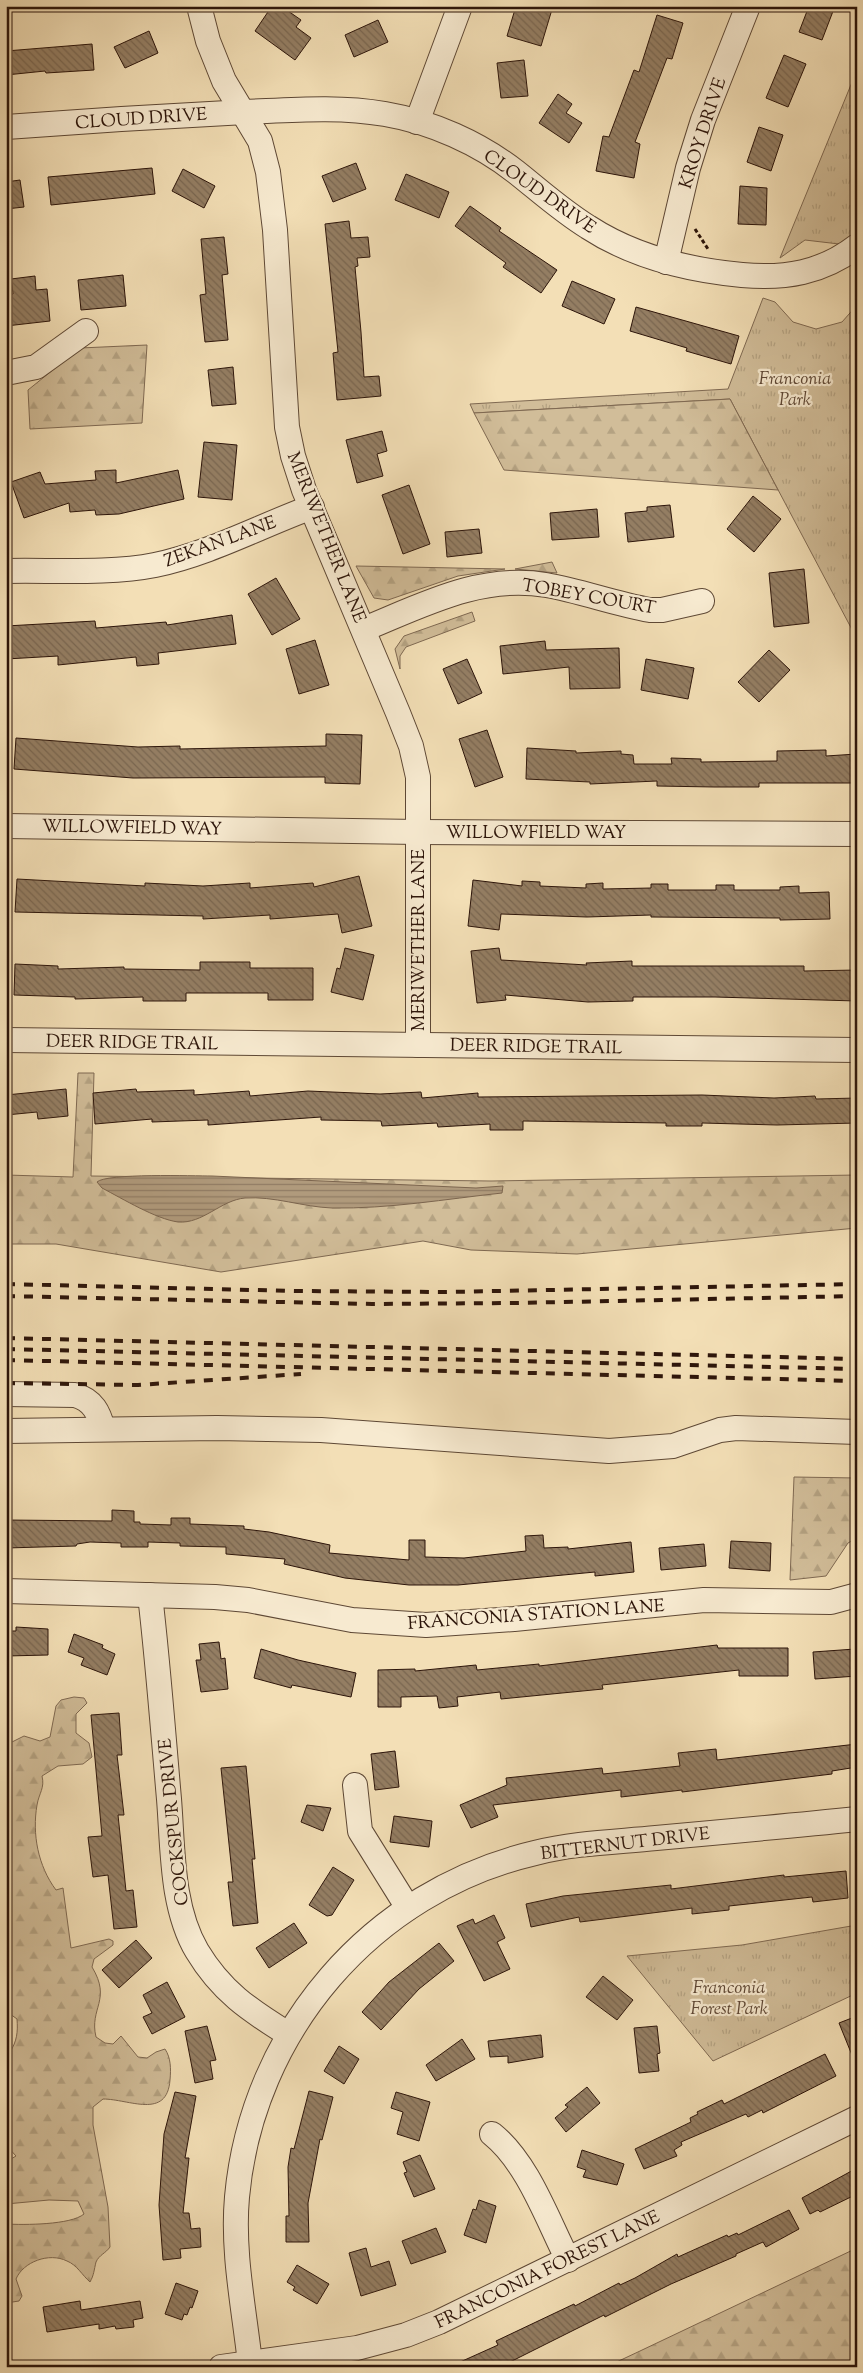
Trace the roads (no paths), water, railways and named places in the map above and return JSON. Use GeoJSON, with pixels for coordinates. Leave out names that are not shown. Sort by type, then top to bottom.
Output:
{"type":"FeatureCollection","features":[{"type":"Feature","properties":{"kind":"street","name":"MERIWETHER LANE"},"geometry":{"type":"LineString","coordinates":[[199,6],[208,41],[224,81],[260,141],[270,187],[287,427],[293,456],[312,507],[411,746],[418,777],[418,1045]]}},
{"type":"Feature","properties":{"kind":"street"},"geometry":{"type":"LineString","coordinates":[[417,122],[460,6]]}},
{"type":"Feature","properties":{"kind":"street","name":"KROY DRIVE"},"geometry":{"type":"LineString","coordinates":[[666,262],[688,168],[702,120],[748,6]]}},
{"type":"Feature","properties":{"kind":"street","name":"CLOUD DRIVE"},"geometry":{"type":"LineString","coordinates":[[6,127],[206,113],[340,109],[386,114],[447,132],[478,147],[515,171],[558,207],[590,229],[620,245],[666,262],[708,272],[780,276],[815,270],[857,246]]}},
{"type":"Feature","properties":{"kind":"street"},"geometry":{"type":"LineString","coordinates":[[6,373],[36,367],[86,331]]}},
{"type":"Feature","properties":{"kind":"street","name":"ZEKAN LANE"},"geometry":{"type":"LineString","coordinates":[[6,571],[152,566],[188,556],[312,507]]}},
{"type":"Feature","properties":{"kind":"street","name":"TOBEY COURT"},"geometry":{"type":"LineString","coordinates":[[364,629],[452,593],[498,582],[547,585],[650,610],[662,610],[702,601]]}},
{"type":"Feature","properties":{"kind":"street","name":"WILLOWFIELD WAY"},"geometry":{"type":"LineString","coordinates":[[6,826],[418,832],[857,834]]}},
{"type":"Feature","properties":{"kind":"street","name":"DEER RIDGE TRAIL"},"geometry":{"type":"LineString","coordinates":[[6,1040],[857,1050]]}},
{"type":"Feature","properties":{"kind":"street"},"geometry":{"type":"LineString","coordinates":[[6,1394],[75,1394],[85,1398],[99,1415],[102,1430]]}},
{"type":"Feature","properties":{"kind":"street"},"geometry":{"type":"LineString","coordinates":[[6,1431],[217,1428],[321,1430],[609,1451],[673,1446],[720,1430],[736,1428],[857,1432]]}},
{"type":"Feature","properties":{"kind":"street","name":"FRANCONIA STATION LANE"},"geometry":{"type":"LineString","coordinates":[[6,1592],[150,1595],[248,1600],[352,1620],[426,1625],[514,1619],[704,1600],[831,1602],[857,1595]]}},
{"type":"Feature","properties":{"kind":"street","name":"COCKSPUR DRIVE"},"geometry":{"type":"LineString","coordinates":[[150,1595],[176,1884],[188,1933],[196,1950],[215,1979],[232,1997],[288,2034]]}},
{"type":"Feature","properties":{"kind":"street"},"geometry":{"type":"LineString","coordinates":[[355,1785],[360,1830],[408,1908]]}},
{"type":"Feature","properties":{"kind":"street","name":"BITTERNUT DRIVE"},"geometry":{"type":"LineString","coordinates":[[250,2363],[236,2240],[238,2184],[246,2142],[257,2103],[288,2034],[319,1990],[370,1937],[408,1908],[460,1878],[494,1864],[536,1852],[582,1845],[857,1819]]}},
{"type":"Feature","properties":{"kind":"street","name":"FRANCONIA FOREST LANE"},"geometry":{"type":"LineString","coordinates":[[221,2367],[357,2348],[406,2335],[439,2322],[568,2260],[857,2118]]}},
{"type":"Feature","properties":{"kind":"street"},"geometry":{"type":"LineString","coordinates":[[492,2134],[514,2154],[568,2260]]}},
{"type":"Feature","properties":{"kind":"railway"},"geometry":{"type":"LineString","coordinates":[[6,1284],[294,1291],[446,1292],[857,1284]]}},
{"type":"Feature","properties":{"kind":"railway"},"geometry":{"type":"LineString","coordinates":[[6,1296],[372,1304],[857,1296]]}},
{"type":"Feature","properties":{"kind":"railway"},"geometry":{"type":"LineString","coordinates":[[6,1338],[857,1359]]}},
{"type":"Feature","properties":{"kind":"railway"},"geometry":{"type":"LineString","coordinates":[[6,1349],[857,1369]]}},
{"type":"Feature","properties":{"kind":"railway"},"geometry":{"type":"LineString","coordinates":[[6,1360],[857,1381]]}},
{"type":"Feature","properties":{"kind":"railway"},"geometry":{"type":"LineString","coordinates":[[6,1383],[138,1385],[301,1374]]}},
{"type":"Feature","properties":{"kind":"park label","name":"Franconia Park"},"geometry":{"type":"Point","coordinates":[795,388]}},
{"type":"Feature","properties":{"kind":"park label","name":"Franconia Forest Park"},"geometry":{"type":"Point","coordinates":[729,1997]}}]}
